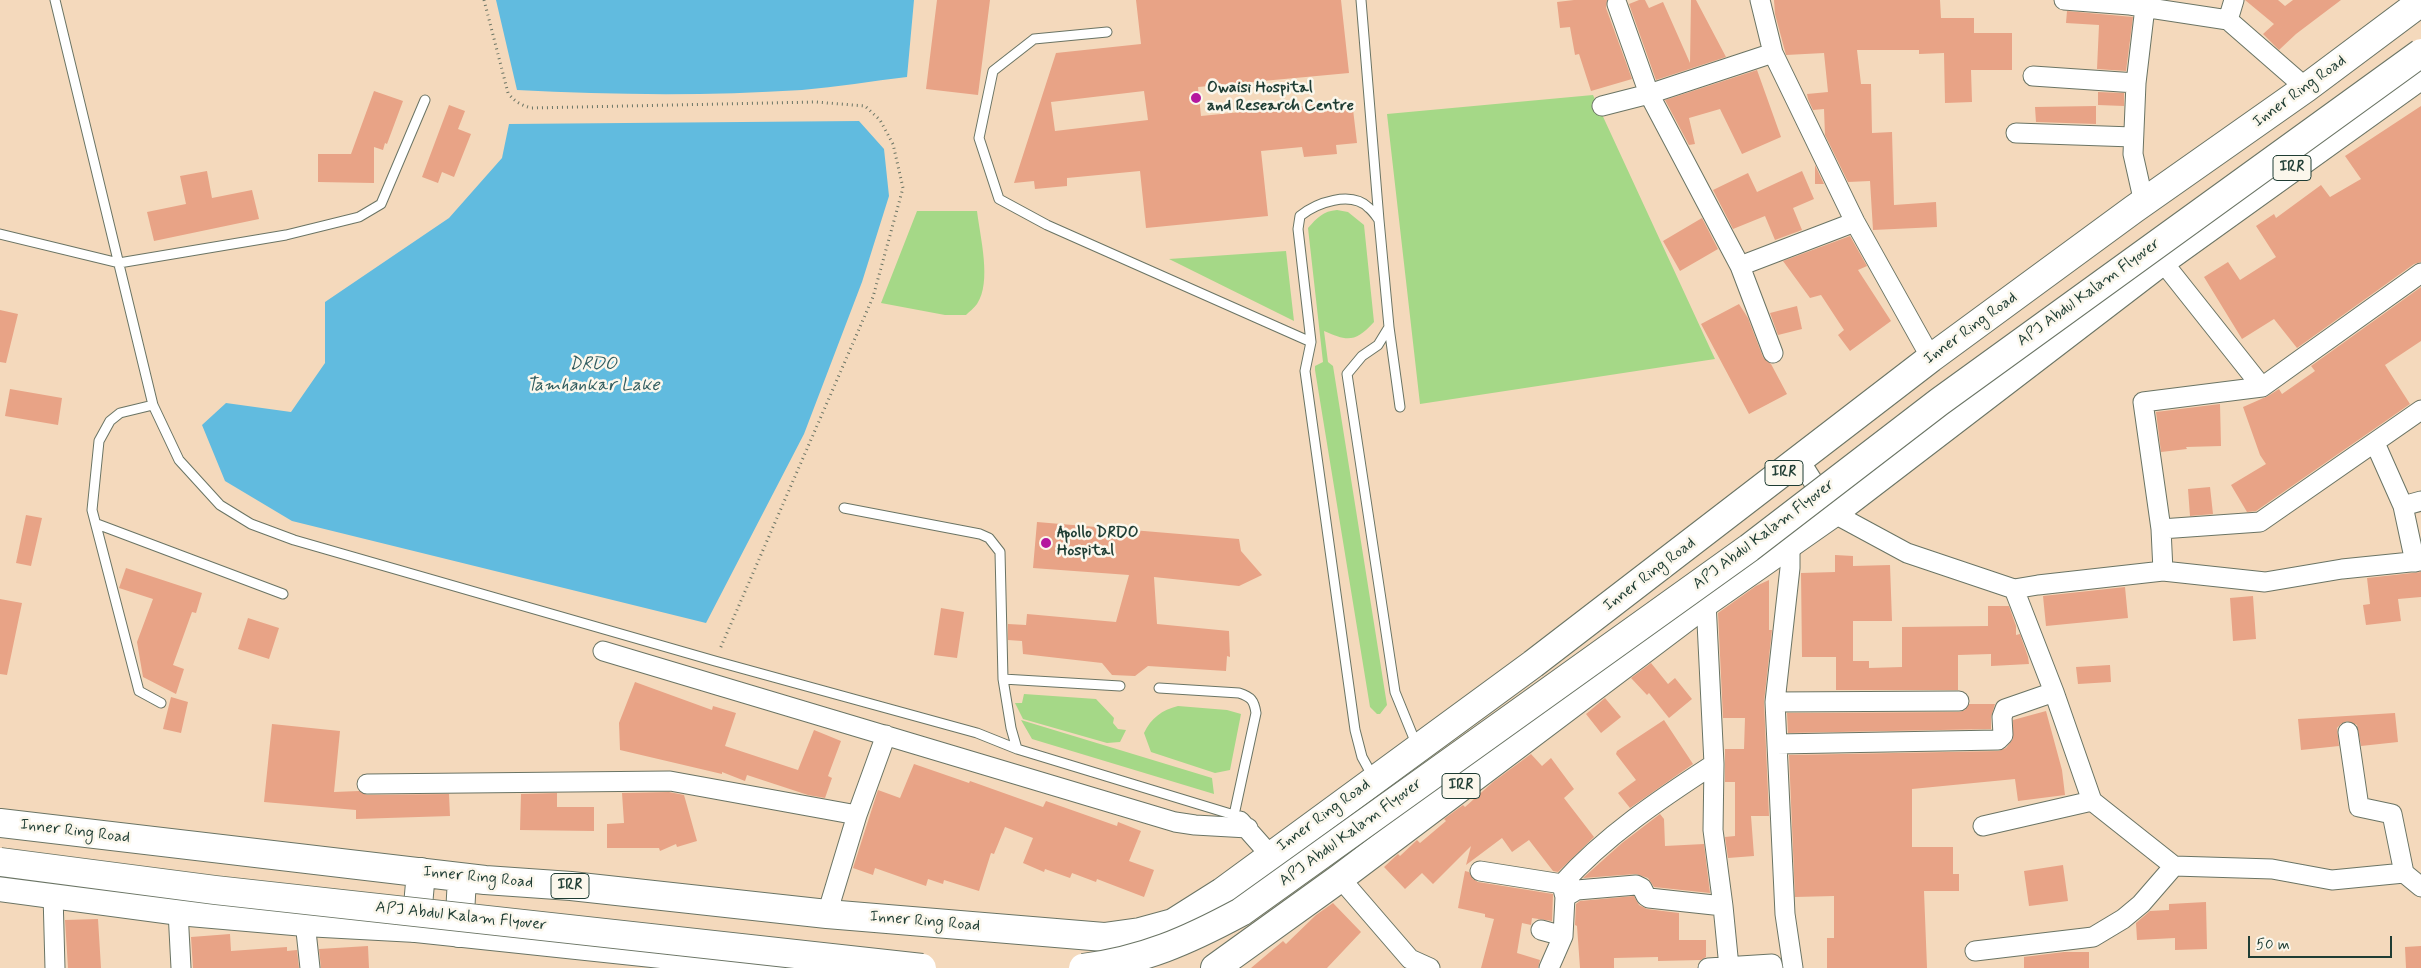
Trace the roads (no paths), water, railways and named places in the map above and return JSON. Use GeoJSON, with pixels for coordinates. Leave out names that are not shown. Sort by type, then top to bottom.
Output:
{"type":"FeatureCollection","features":[{"type":"Feature","properties":{"kind":"main road","name":"Inner Ring Road"},"geometry":{"type":"LineString","coordinates":[[0,823],[462,878],[571,886],[827,914],[1104,937],[1140,932],[1173,923],[1200,907],[1322,820],[1418,747],[1533,664],[1800,461],[1931,358],[2306,88],[2421,2]]}},
{"type":"Feature","properties":{"kind":"main road","name":"APJ Abdul Kalam Flyover"},"geometry":{"type":"LineString","coordinates":[[1083,968],[1154,954],[1198,935],[1241,912],[1749,548],[1938,402],[2421,53]]}},
{"type":"Feature","properties":{"kind":"main road","name":"IRR"},"geometry":{"type":"LineString","coordinates":[[1215,968],[1340,878],[1706,602],[1833,513],[2162,261],[2421,75]]}},
{"type":"Feature","properties":{"kind":"main road","name":"APJ Abdul Kalam Flyover"},"geometry":{"type":"LineString","coordinates":[[0,862],[215,890],[922,968]]}},
{"type":"Feature","properties":{"kind":"main road"},"geometry":{"type":"LineString","coordinates":[[416,928],[422,872]]}},
{"type":"Feature","properties":{"kind":"main road"},"geometry":{"type":"LineString","coordinates":[[459,933],[462,878]]}},
{"type":"Feature","properties":{"kind":"main road"},"geometry":{"type":"LineString","coordinates":[[0,887],[178,911],[305,922],[416,928],[793,968]]}},
{"type":"Feature","properties":{"kind":"main road"},"geometry":{"type":"LineString","coordinates":[[1125,968],[1140,932]]}},
{"type":"Feature","properties":{"kind":"street"},"geometry":{"type":"LineString","coordinates":[[1760,0],[1773,53],[1854,222],[1931,358]]}},
{"type":"Feature","properties":{"kind":"street"},"geometry":{"type":"LineString","coordinates":[[2064,0],[2135,4],[2228,20],[2306,88]]}},
{"type":"Feature","properties":{"kind":"street"},"geometry":{"type":"LineString","coordinates":[[2228,20],[2234,0]]}},
{"type":"Feature","properties":{"kind":"street"},"geometry":{"type":"LineString","coordinates":[[1617,4],[1649,94],[1740,266],[1773,353]]}},
{"type":"Feature","properties":{"kind":"street"},"geometry":{"type":"LineString","coordinates":[[2135,4],[2136,83],[2133,154],[2144,203]]}},
{"type":"Feature","properties":{"kind":"street"},"geometry":{"type":"LineString","coordinates":[[1602,106],[1649,94],[1773,53]]}},
{"type":"Feature","properties":{"kind":"street"},"geometry":{"type":"LineString","coordinates":[[2033,76],[2136,83]]}},
{"type":"Feature","properties":{"kind":"street"},"geometry":{"type":"LineString","coordinates":[[2016,133],[2133,138]]}},
{"type":"Feature","properties":{"kind":"street"},"geometry":{"type":"LineString","coordinates":[[1740,266],[1854,222]]}},
{"type":"Feature","properties":{"kind":"street"},"geometry":{"type":"LineString","coordinates":[[2162,261],[2262,387]]}},
{"type":"Feature","properties":{"kind":"street"},"geometry":{"type":"LineString","coordinates":[[2163,571],[2161,529],[2143,402],[2262,387],[2421,273]]}},
{"type":"Feature","properties":{"kind":"street"},"geometry":{"type":"LineString","coordinates":[[2161,529],[2260,522],[2421,410]]}},
{"type":"Feature","properties":{"kind":"street"},"geometry":{"type":"LineString","coordinates":[[1800,461],[1833,513],[1907,553],[2014,589],[2163,571],[2265,582],[2342,569],[2418,561],[2412,503],[2375,443]]}},
{"type":"Feature","properties":{"kind":"street"},"geometry":{"type":"LineString","coordinates":[[1790,542],[1790,568],[1775,702],[1785,914],[1793,968]]}},
{"type":"Feature","properties":{"kind":"street"},"geometry":{"type":"LineString","coordinates":[[2014,589],[2054,692],[2092,801],[2174,866],[2272,869],[2332,880],[2404,873]]}},
{"type":"Feature","properties":{"kind":"street"},"geometry":{"type":"LineString","coordinates":[[1706,602],[1714,764],[1714,830],[1729,967]]}},
{"type":"Feature","properties":{"kind":"street"},"geometry":{"type":"LineString","coordinates":[[603,650],[1175,822],[1248,828]]}},
{"type":"Feature","properties":{"kind":"street"},"geometry":{"type":"LineString","coordinates":[[1777,744],[1998,740],[2003,735],[2002,717],[2005,709],[2054,692]]}},
{"type":"Feature","properties":{"kind":"street"},"geometry":{"type":"LineString","coordinates":[[1775,702],[1959,701]]}},
{"type":"Feature","properties":{"kind":"street"},"geometry":{"type":"LineString","coordinates":[[2348,732],[2359,807],[2392,814],[2404,873],[2421,887]]}},
{"type":"Feature","properties":{"kind":"street"},"geometry":{"type":"LineString","coordinates":[[827,914],[857,815],[886,736]]}},
{"type":"Feature","properties":{"kind":"street"},"geometry":{"type":"LineString","coordinates":[[1549,968],[1563,936],[1564,890],[1577,867],[1647,808],[1714,764]]}},
{"type":"Feature","properties":{"kind":"street"},"geometry":{"type":"LineString","coordinates":[[367,784],[670,781],[857,815]]}},
{"type":"Feature","properties":{"kind":"street"},"geometry":{"type":"LineString","coordinates":[[1984,826],[2092,801]]}},
{"type":"Feature","properties":{"kind":"street"},"geometry":{"type":"LineString","coordinates":[[1234,815],[1248,828],[1270,856]]}},
{"type":"Feature","properties":{"kind":"street"},"geometry":{"type":"LineString","coordinates":[[1975,951],[2093,936],[2123,919],[2141,904],[2174,866]]}},
{"type":"Feature","properties":{"kind":"street"},"geometry":{"type":"LineString","coordinates":[[1480,870],[1564,890],[1636,885],[1642,888],[1649,898],[1723,906]]}},
{"type":"Feature","properties":{"kind":"street"},"geometry":{"type":"LineString","coordinates":[[1340,878],[1409,964],[1430,968]]}},
{"type":"Feature","properties":{"kind":"street"},"geometry":{"type":"LineString","coordinates":[[53,894],[55,968]]}},
{"type":"Feature","properties":{"kind":"street"},"geometry":{"type":"LineString","coordinates":[[178,911],[181,968]]}},
{"type":"Feature","properties":{"kind":"street"},"geometry":{"type":"LineString","coordinates":[[305,922],[310,968]]}},
{"type":"Feature","properties":{"kind":"street"},"geometry":{"type":"LineString","coordinates":[[1541,930],[1563,936]]}},
{"type":"Feature","properties":{"kind":"street"},"geometry":{"type":"LineString","coordinates":[[1708,968],[1772,964],[1773,968]]}},
{"type":"Feature","properties":{"kind":"lane"},"geometry":{"type":"LineString","coordinates":[[55,0],[153,405],[179,460],[220,505],[251,524],[294,540],[715,661],[977,733],[1016,749],[1234,815],[1256,712],[1250,696],[1239,693],[1159,688]]}},
{"type":"Feature","properties":{"kind":"lane"},"geometry":{"type":"LineString","coordinates":[[1361,0],[1389,327],[1400,407]]}},
{"type":"Feature","properties":{"kind":"lane"},"geometry":{"type":"LineString","coordinates":[[1107,32],[1034,39],[993,71],[979,138],[999,199],[1047,225],[1311,342]]}},
{"type":"Feature","properties":{"kind":"lane"},"geometry":{"type":"LineString","coordinates":[[0,234],[119,263],[286,235],[359,217],[381,204],[425,100]]}},
{"type":"Feature","properties":{"kind":"lane"},"geometry":{"type":"LineString","coordinates":[[1374,780],[1362,758],[1355,730],[1305,371],[1311,342],[1298,228],[1300,216],[1325,201],[1343,200],[1368,206],[1379,220]]}},
{"type":"Feature","properties":{"kind":"lane"},"geometry":{"type":"LineString","coordinates":[[1389,327],[1378,345],[1362,356],[1347,374],[1395,692],[1418,747]]}},
{"type":"Feature","properties":{"kind":"lane"},"geometry":{"type":"LineString","coordinates":[[153,405],[120,413],[110,421],[99,441],[92,510],[139,691],[162,703]]}},
{"type":"Feature","properties":{"kind":"lane"},"geometry":{"type":"LineString","coordinates":[[844,508],[980,534],[995,544],[1000,552],[1003,679],[1010,728],[1016,749]]}},
{"type":"Feature","properties":{"kind":"lane"},"geometry":{"type":"LineString","coordinates":[[97,524],[283,594]]}},
{"type":"Feature","properties":{"kind":"lane"},"geometry":{"type":"LineString","coordinates":[[1003,679],[1120,686]]}},
{"type":"Feature","properties":{"kind":"water"},"geometry":{"type":"Polygon","coordinates":[[[496,0],[914,0],[907,77],[802,90],[731,93],[623,94],[517,90],[496,0]]]}},
{"type":"Feature","properties":{"kind":"water","name":"DRDO Tamhankar Lake"},"geometry":{"type":"Polygon","coordinates":[[[859,121],[884,149],[889,196],[862,282],[804,434],[706,623],[292,521],[225,481],[202,425],[226,403],[291,412],[325,363],[325,302],[449,218],[502,158],[509,124],[859,121]]]}},
{"type":"Feature","properties":{"kind":"place","name":"Owaisi Hospital and Research Centre"},"geometry":{"type":"Point","coordinates":[1196,98]}},
{"type":"Feature","properties":{"kind":"place","name":"Apollo DRDO Hospital"},"geometry":{"type":"Point","coordinates":[1046,543]}}]}
